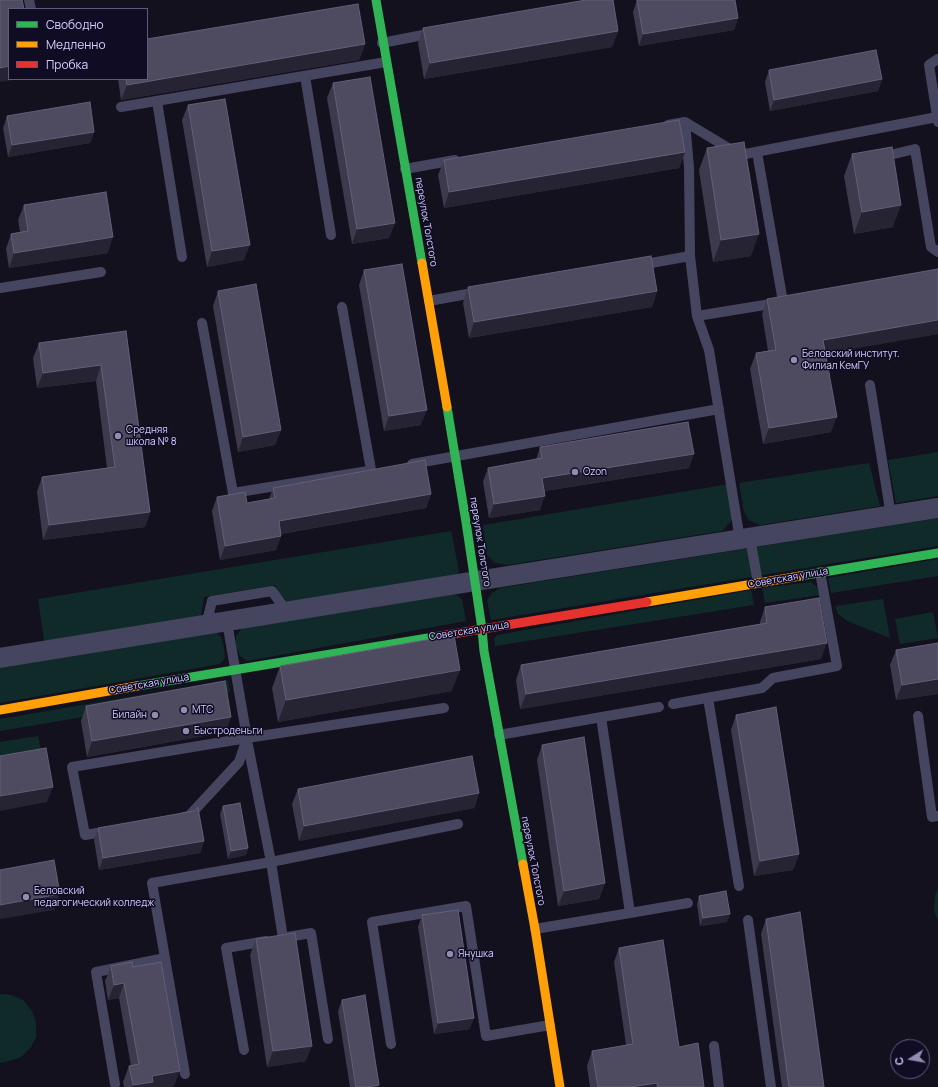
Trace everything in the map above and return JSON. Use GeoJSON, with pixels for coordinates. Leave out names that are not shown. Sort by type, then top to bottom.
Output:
{"type":"FeatureCollection","features":[{"type":"Feature","properties":{"kind":"street","name":"переулок Толстого"},"geometry":{"type":"LineString","coordinates":[[376,0],[382,43],[429,300],[475,582],[484,652],[535,928],[560,1087]]}},
{"type":"Feature","properties":{"kind":"street"},"geometry":{"type":"LineString","coordinates":[[0,658],[938,508]]}},
{"type":"Feature","properties":{"kind":"street","name":"Советская улица"},"geometry":{"type":"LineString","coordinates":[[0,710],[234,669],[938,553]]}},
{"type":"Feature","properties":{"kind":"lane"},"geometry":{"type":"LineString","coordinates":[[382,43],[445,31]]}},
{"type":"Feature","properties":{"kind":"lane"},"geometry":{"type":"LineString","coordinates":[[662,126],[685,122],[740,155],[938,119],[929,65],[938,58]]}},
{"type":"Feature","properties":{"kind":"lane"},"geometry":{"type":"LineString","coordinates":[[121,107],[386,62]]}},
{"type":"Feature","properties":{"kind":"lane"},"geometry":{"type":"LineString","coordinates":[[305,76],[331,235]]}},
{"type":"Feature","properties":{"kind":"lane"},"geometry":{"type":"LineString","coordinates":[[157,101],[182,257]]}},
{"type":"Feature","properties":{"kind":"lane"},"geometry":{"type":"LineString","coordinates":[[685,122],[689,167],[690,256],[697,316],[709,350],[719,409],[745,539],[758,583]]}},
{"type":"Feature","properties":{"kind":"lane"},"geometry":{"type":"LineString","coordinates":[[890,155],[915,149],[931,247],[938,252]]}},
{"type":"Feature","properties":{"kind":"lane"},"geometry":{"type":"LineString","coordinates":[[697,316],[787,301],[757,152]]}},
{"type":"Feature","properties":{"kind":"lane"},"geometry":{"type":"LineString","coordinates":[[405,169],[468,158]]}},
{"type":"Feature","properties":{"kind":"lane"},"geometry":{"type":"LineString","coordinates":[[628,267],[690,256]]}},
{"type":"Feature","properties":{"kind":"lane"},"geometry":{"type":"LineString","coordinates":[[0,288],[101,272]]}},
{"type":"Feature","properties":{"kind":"lane"},"geometry":{"type":"LineString","coordinates":[[429,300],[490,290]]}},
{"type":"Feature","properties":{"kind":"lane"},"geometry":{"type":"LineString","coordinates":[[202,323],[233,493],[374,470],[342,307]]}},
{"type":"Feature","properties":{"kind":"lane"},"geometry":{"type":"LineString","coordinates":[[870,384],[891,516]]}},
{"type":"Feature","properties":{"kind":"lane"},"geometry":{"type":"LineString","coordinates":[[401,465],[455,457],[719,409]]}},
{"type":"Feature","properties":{"kind":"lane"},"geometry":{"type":"LineString","coordinates":[[673,704],[762,688],[773,678],[837,666],[820,572]]}},
{"type":"Feature","properties":{"kind":"lane"},"geometry":{"type":"LineString","coordinates":[[206,625],[212,601],[272,591],[287,612]]}},
{"type":"Feature","properties":{"kind":"lane"},"geometry":{"type":"LineString","coordinates":[[227,622],[246,738],[271,862],[283,938]]}},
{"type":"Feature","properties":{"kind":"lane"},"geometry":{"type":"LineString","coordinates":[[708,698],[739,886]]}},
{"type":"Feature","properties":{"kind":"lane"},"geometry":{"type":"LineString","coordinates":[[499,735],[659,707]]}},
{"type":"Feature","properties":{"kind":"lane"},"geometry":{"type":"LineString","coordinates":[[122,828],[85,835],[72,767],[246,738],[444,708]]}},
{"type":"Feature","properties":{"kind":"lane"},"geometry":{"type":"LineString","coordinates":[[918,716],[932,817],[938,816]]}},
{"type":"Feature","properties":{"kind":"lane"},"geometry":{"type":"LineString","coordinates":[[601,717],[630,913]]}},
{"type":"Feature","properties":{"kind":"lane"},"geometry":{"type":"LineString","coordinates":[[174,819],[189,816],[239,762],[246,738]]}},
{"type":"Feature","properties":{"kind":"lane"},"geometry":{"type":"LineString","coordinates":[[185,1074],[152,883],[271,862],[458,824]]}},
{"type":"Feature","properties":{"kind":"lane"},"geometry":{"type":"LineString","coordinates":[[535,928],[688,903]]}},
{"type":"Feature","properties":{"kind":"lane"},"geometry":{"type":"LineString","coordinates":[[391,1044],[372,922],[466,906],[486,1036],[550,1025]]}},
{"type":"Feature","properties":{"kind":"lane"},"geometry":{"type":"LineString","coordinates":[[748,920],[771,1087]]}},
{"type":"Feature","properties":{"kind":"lane"},"geometry":{"type":"LineString","coordinates":[[244,1050],[226,948],[310,933],[328,1039]]}},
{"type":"Feature","properties":{"kind":"lane"},"geometry":{"type":"LineString","coordinates":[[115,1084],[96,972],[165,958]]}},
{"type":"Feature","properties":{"kind":"lane"},"geometry":{"type":"LineString","coordinates":[[714,1046],[719,1087]]}},
{"type":"Feature","properties":{"kind":"green space"},"geometry":{"type":"Polygon","coordinates":[[[938,452],[938,496],[896,503],[888,460],[938,452]]]}},
{"type":"Feature","properties":{"kind":"green space"},"geometry":{"type":"Polygon","coordinates":[[[869,463],[880,506],[760,525],[749,520],[744,512],[739,483],[869,463]]]}},
{"type":"Feature","properties":{"kind":"green space"},"geometry":{"type":"Polygon","coordinates":[[[729,484],[735,510],[731,521],[722,531],[507,565],[495,563],[487,555],[483,525],[729,484]]]}},
{"type":"Feature","properties":{"kind":"green space"},"geometry":{"type":"Polygon","coordinates":[[[938,518],[938,546],[491,620],[487,600],[492,593],[500,588],[938,518]]]}},
{"type":"Feature","properties":{"kind":"green space"},"geometry":{"type":"Polygon","coordinates":[[[451,531],[459,571],[456,578],[285,607],[275,585],[204,597],[200,621],[45,646],[38,599],[451,531]]]}},
{"type":"Feature","properties":{"kind":"green space"},"geometry":{"type":"Polygon","coordinates":[[[938,559],[938,576],[831,593],[828,578],[938,559]]]}},
{"type":"Feature","properties":{"kind":"green space"},"geometry":{"type":"Polygon","coordinates":[[[811,582],[817,587],[820,595],[765,603],[762,588],[811,582]]]}},
{"type":"Feature","properties":{"kind":"green space"},"geometry":{"type":"Polygon","coordinates":[[[751,590],[754,605],[495,646],[494,639],[497,635],[751,590]]]}},
{"type":"Feature","properties":{"kind":"green space"},"geometry":{"type":"Polygon","coordinates":[[[455,594],[462,599],[466,621],[247,661],[240,656],[236,646],[236,636],[242,628],[455,594]]]}},
{"type":"Feature","properties":{"kind":"green space"},"geometry":{"type":"Polygon","coordinates":[[[883,599],[890,638],[847,621],[838,614],[835,606],[883,599]]]}},
{"type":"Feature","properties":{"kind":"green space"},"geometry":{"type":"Polygon","coordinates":[[[933,612],[938,638],[900,644],[895,619],[933,612]]]}},
{"type":"Feature","properties":{"kind":"green space"},"geometry":{"type":"Polygon","coordinates":[[[215,631],[221,637],[224,647],[225,658],[220,664],[0,703],[0,666],[215,631]]]}},
{"type":"Feature","properties":{"kind":"green space"},"geometry":{"type":"Polygon","coordinates":[[[228,680],[230,692],[0,731],[0,719],[228,680]]]}},
{"type":"Feature","properties":{"kind":"green space"},"geometry":{"type":"Polygon","coordinates":[[[38,736],[41,750],[0,757],[0,742],[38,736]]]}},
{"type":"Feature","properties":{"kind":"green space"},"geometry":{"type":"Polygon","coordinates":[[[938,888],[938,921],[934,911],[935,896],[938,888]]]}},
{"type":"Feature","properties":{"kind":"green space"},"geometry":{"type":"Polygon","coordinates":[[[0,994],[11,995],[23,1000],[32,1011],[36,1022],[36,1037],[31,1047],[21,1057],[0,1063],[0,994]]]}},
{"type":"Feature","properties":{"kind":"building"},"geometry":{"type":"Polygon","coordinates":[[[0,0],[22,0],[24,8],[8,8],[8,66],[0,68],[0,0]]]}},
{"type":"Feature","properties":{"kind":"building"},"geometry":{"type":"Polygon","coordinates":[[[586,0],[613,0],[618,31],[430,63],[423,28],[586,0]]]}},
{"type":"Feature","properties":{"kind":"building"},"geometry":{"type":"Polygon","coordinates":[[[637,0],[735,0],[738,18],[643,34],[637,0]]]}},
{"type":"Feature","properties":{"kind":"building"},"geometry":{"type":"Polygon","coordinates":[[[358,4],[365,44],[127,85],[126,80],[148,80],[148,39],[358,4]]]}},
{"type":"Feature","properties":{"kind":"building"},"geometry":{"type":"Polygon","coordinates":[[[876,50],[882,79],[774,100],[769,70],[876,50]]]}},
{"type":"Feature","properties":{"kind":"building"},"geometry":{"type":"Polygon","coordinates":[[[370,77],[395,223],[357,229],[333,83],[370,77]]]}},
{"type":"Feature","properties":{"kind":"building"},"geometry":{"type":"Polygon","coordinates":[[[225,99],[250,245],[212,251],[188,105],[225,99]]]}},
{"type":"Feature","properties":{"kind":"building"},"geometry":{"type":"Polygon","coordinates":[[[90,102],[94,132],[12,145],[7,116],[90,102]]]}},
{"type":"Feature","properties":{"kind":"building"},"geometry":{"type":"Polygon","coordinates":[[[679,120],[685,152],[449,192],[444,160],[679,120]]]}},
{"type":"Feature","properties":{"kind":"building"},"geometry":{"type":"Polygon","coordinates":[[[744,142],[759,234],[721,240],[707,148],[744,142]]]}},
{"type":"Feature","properties":{"kind":"building"},"geometry":{"type":"Polygon","coordinates":[[[892,147],[901,205],[862,212],[852,154],[892,147]]]}},
{"type":"Feature","properties":{"kind":"building"},"geometry":{"type":"Polygon","coordinates":[[[106,192],[113,237],[14,253],[11,234],[28,231],[24,205],[106,192]]]}},
{"type":"Feature","properties":{"kind":"building"},"geometry":{"type":"Polygon","coordinates":[[[651,256],[657,291],[474,322],[468,287],[651,256]]]}},
{"type":"Feature","properties":{"kind":"building"},"geometry":{"type":"Polygon","coordinates":[[[402,264],[427,410],[389,416],[364,270],[402,264]]]}},
{"type":"Feature","properties":{"kind":"building","name":"Беловский институт. Филиал КемГУ"},"geometry":{"type":"Polygon","coordinates":[[[938,269],[938,320],[823,340],[837,417],[769,428],[756,353],[776,350],[767,299],[938,269]]]}},
{"type":"Feature","properties":{"kind":"building"},"geometry":{"type":"Polygon","coordinates":[[[256,284],[281,430],[243,437],[218,291],[256,284]]]}},
{"type":"Feature","properties":{"kind":"building","name":"Средняя школа № 8"},"geometry":{"type":"Polygon","coordinates":[[[126,331],[150,512],[49,525],[42,477],[115,467],[101,365],[43,373],[39,343],[126,331]]]}},
{"type":"Feature","properties":{"kind":"building"},"geometry":{"type":"Polygon","coordinates":[[[688,422],[694,454],[542,478],[545,496],[494,504],[488,468],[542,458],[540,447],[688,422]]]}},
{"type":"Feature","properties":{"kind":"building"},"geometry":{"type":"Polygon","coordinates":[[[425,460],[431,494],[279,521],[281,536],[225,546],[217,497],[245,492],[247,503],[275,498],[273,488],[425,460]]]}},
{"type":"Feature","properties":{"kind":"building"},"geometry":{"type":"Polygon","coordinates":[[[819,598],[827,643],[526,694],[521,665],[767,623],[765,607],[819,598]]]}},
{"type":"Feature","properties":{"kind":"building"},"geometry":{"type":"Polygon","coordinates":[[[454,635],[460,670],[286,700],[280,666],[454,635]]]}},
{"type":"Feature","properties":{"kind":"building"},"geometry":{"type":"Polygon","coordinates":[[[938,643],[938,679],[902,685],[896,650],[938,643]]]}},
{"type":"Feature","properties":{"kind":"building"},"geometry":{"type":"Polygon","coordinates":[[[225,681],[231,717],[92,741],[86,706],[225,681]]]}},
{"type":"Feature","properties":{"kind":"building"},"geometry":{"type":"Polygon","coordinates":[[[776,707],[799,854],[760,861],[736,715],[776,707]]]}},
{"type":"Feature","properties":{"kind":"building"},"geometry":{"type":"Polygon","coordinates":[[[584,737],[605,883],[564,891],[542,745],[584,737]]]}},
{"type":"Feature","properties":{"kind":"building"},"geometry":{"type":"Polygon","coordinates":[[[46,748],[53,787],[0,796],[0,756],[46,748]]]}},
{"type":"Feature","properties":{"kind":"building"},"geometry":{"type":"Polygon","coordinates":[[[472,756],[479,793],[304,826],[298,789],[472,756]]]}},
{"type":"Feature","properties":{"kind":"building"},"geometry":{"type":"Polygon","coordinates":[[[240,803],[248,848],[231,851],[223,806],[240,803]]]}},
{"type":"Feature","properties":{"kind":"building"},"geometry":{"type":"Polygon","coordinates":[[[198,808],[204,841],[103,858],[98,828],[194,811],[198,808]]]}},
{"type":"Feature","properties":{"kind":"building"},"geometry":{"type":"Polygon","coordinates":[[[54,860],[60,894],[0,905],[0,870],[54,860]]]}},
{"type":"Feature","properties":{"kind":"building"},"geometry":{"type":"Polygon","coordinates":[[[726,891],[730,914],[703,918],[699,896],[726,891]]]}},
{"type":"Feature","properties":{"kind":"building"},"geometry":{"type":"Polygon","coordinates":[[[458,910],[474,1018],[438,1023],[422,915],[458,910]]]}},
{"type":"Feature","properties":{"kind":"building"},"geometry":{"type":"Polygon","coordinates":[[[800,912],[824,1087],[789,1087],[766,919],[800,912]]]}},
{"type":"Feature","properties":{"kind":"building"},"geometry":{"type":"Polygon","coordinates":[[[295,933],[312,1046],[273,1051],[256,939],[295,933]]]}},
{"type":"Feature","properties":{"kind":"building"},"geometry":{"type":"Polygon","coordinates":[[[663,940],[679,1047],[698,1043],[704,1087],[658,1087],[657,1083],[630,1087],[598,1087],[592,1051],[633,1044],[619,948],[663,940]]]}},
{"type":"Feature","properties":{"kind":"building"},"geometry":{"type":"Polygon","coordinates":[[[132,962],[133,967],[161,962],[180,1071],[152,1076],[153,1082],[133,1085],[129,1066],[139,1064],[124,983],[114,985],[111,966],[132,962]]]}},
{"type":"Feature","properties":{"kind":"building"},"geometry":{"type":"Polygon","coordinates":[[[365,995],[379,1085],[356,1087],[342,1000],[365,995]]]}},
{"type":"Feature","properties":{"kind":"traffic: fast"},"geometry":{"type":"LineString","coordinates":[[376,0],[422,263]]}},
{"type":"Feature","properties":{"kind":"traffic: fast"},"geometry":{"type":"LineString","coordinates":[[447,407],[466,522],[484,651],[523,864]]}},
{"type":"Feature","properties":{"kind":"traffic: fast"},"geometry":{"type":"LineString","coordinates":[[800,576],[938,553]]}},
{"type":"Feature","properties":{"kind":"traffic: fast"},"geometry":{"type":"LineString","coordinates":[[137,686],[440,636]]}},
{"type":"Feature","properties":{"kind":"traffic: slow"},"geometry":{"type":"LineString","coordinates":[[422,263],[447,407]]}},
{"type":"Feature","properties":{"kind":"traffic: slow"},"geometry":{"type":"LineString","coordinates":[[647,602],[800,576]]}},
{"type":"Feature","properties":{"kind":"traffic: slow"},"geometry":{"type":"LineString","coordinates":[[0,710],[137,686]]}},
{"type":"Feature","properties":{"kind":"traffic: slow"},"geometry":{"type":"LineString","coordinates":[[523,864],[560,1087]]}},
{"type":"Feature","properties":{"kind":"traffic: jam"},"geometry":{"type":"LineString","coordinates":[[440,636],[647,602]]}},
{"type":"Feature","properties":{"kind":"place","name":"Беловский институт. Филиал КемГУ"},"geometry":{"type":"Point","coordinates":[794,360]}},
{"type":"Feature","properties":{"kind":"place","name":"Средняя школа № 8"},"geometry":{"type":"Point","coordinates":[118,436]}},
{"type":"Feature","properties":{"kind":"place","name":"Ozon"},"geometry":{"type":"Point","coordinates":[575,472]}},
{"type":"Feature","properties":{"kind":"place","name":"МТС"},"geometry":{"type":"Point","coordinates":[184,710]}},
{"type":"Feature","properties":{"kind":"place","name":"Билайн"},"geometry":{"type":"Point","coordinates":[155,715]}},
{"type":"Feature","properties":{"kind":"place","name":"Быстроденьги"},"geometry":{"type":"Point","coordinates":[186,731]}},
{"type":"Feature","properties":{"kind":"place","name":"Беловский педагогический колледж"},"geometry":{"type":"Point","coordinates":[26,897]}},
{"type":"Feature","properties":{"kind":"place","name":"Янушка"},"geometry":{"type":"Point","coordinates":[450,954]}}]}
